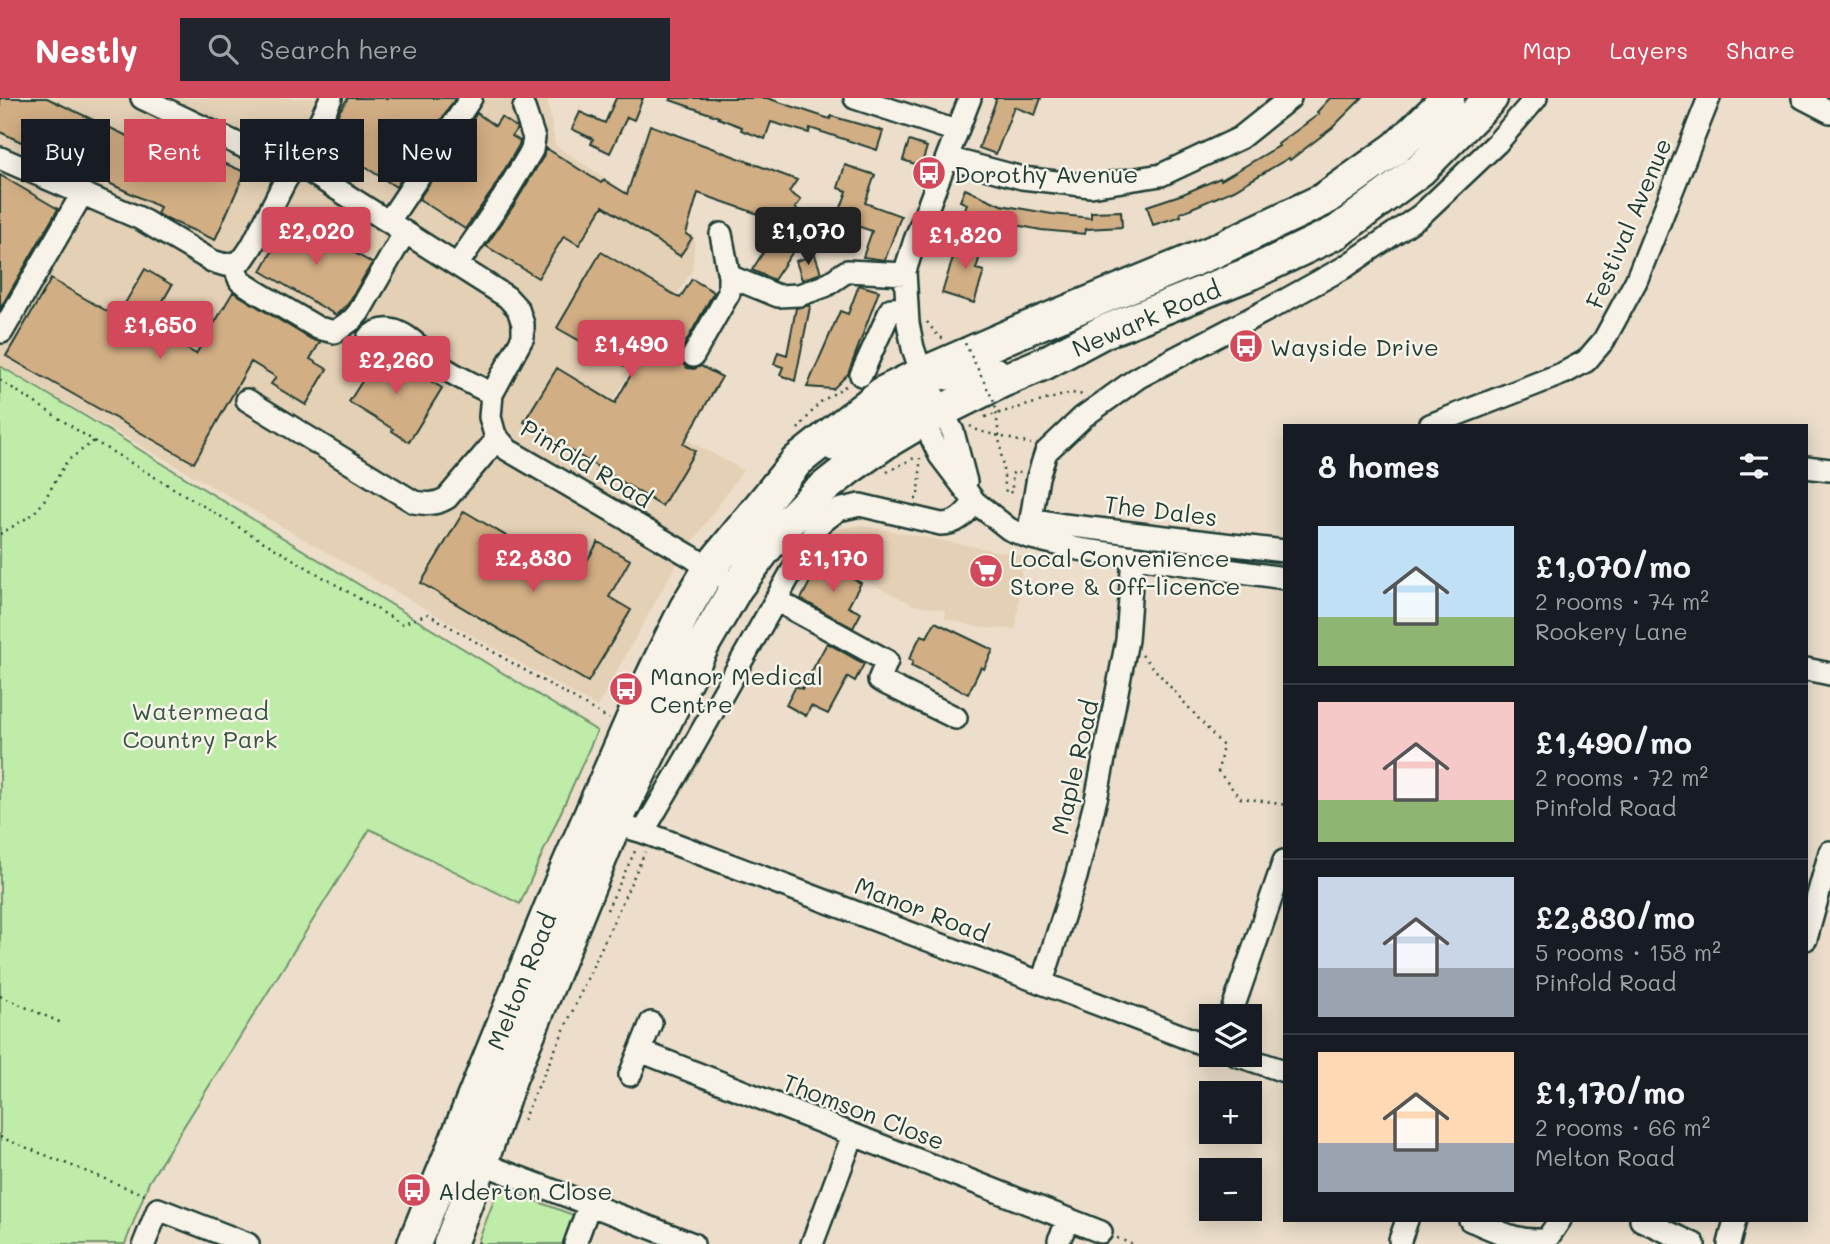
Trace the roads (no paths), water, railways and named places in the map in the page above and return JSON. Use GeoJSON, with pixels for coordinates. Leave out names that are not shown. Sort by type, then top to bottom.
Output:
{"type":"FeatureCollection","features":[{"type":"Feature","properties":{"kind":"highway","name":"Newark Road"},"geometry":{"type":"LineString","coordinates":[[789,521],[816,494],[886,442],[927,402],[1016,333],[1215,251],[1323,200],[1396,148],[1448,98]]}},
{"type":"Feature","properties":{"kind":"highway","name":"Newark Road"},"geometry":{"type":"LineString","coordinates":[[872,384],[927,402],[1002,381],[1045,363],[1103,332],[1251,273],[1336,232],[1420,170],[1491,98]]}},
{"type":"Feature","properties":{"kind":"highway","name":"Melton Road"},"geometry":{"type":"LineString","coordinates":[[414,1244],[452,1147],[624,827],[663,654],[686,608],[710,568],[768,495],[872,384]]}},
{"type":"Feature","properties":{"kind":"highway","name":"Melton Road"},"geometry":{"type":"LineString","coordinates":[[472,1242],[481,1163],[510,1079],[704,643],[736,588],[789,521]]}},
{"type":"Feature","properties":{"kind":"highway","name":"Melton Road"},"geometry":{"type":"LineString","coordinates":[[452,1147],[470,1136],[495,1083],[510,1079]]}},
{"type":"Feature","properties":{"kind":"street"},"geometry":{"type":"LineString","coordinates":[[142,98],[240,145]]}},
{"type":"Feature","properties":{"kind":"street"},"geometry":{"type":"LineString","coordinates":[[321,119],[331,98]]}},
{"type":"Feature","properties":{"kind":"street"},"geometry":{"type":"LineString","coordinates":[[233,263],[240,281],[318,328],[335,332],[359,312],[397,227],[471,98]]}},
{"type":"Feature","properties":{"kind":"street"},"geometry":{"type":"LineString","coordinates":[[855,98],[956,131]]}},
{"type":"Feature","properties":{"kind":"street"},"geometry":{"type":"LineString","coordinates":[[970,98],[915,240],[905,274],[908,323],[927,402],[953,432],[972,497],[1009,529],[1030,528],[1078,549],[1283,578]]}},
{"type":"Feature","properties":{"kind":"street"},"geometry":{"type":"LineString","coordinates":[[947,158],[1022,178],[1091,186],[1161,175],[1175,157],[1240,138],[1290,98]]}},
{"type":"Feature","properties":{"kind":"street"},"geometry":{"type":"LineString","coordinates":[[1030,528],[1038,477],[1046,452],[1083,417],[1139,377],[1345,267],[1421,215],[1497,143],[1536,98]]}},
{"type":"Feature","properties":{"kind":"street","name":"Festival Avenue"},"geometry":{"type":"LineString","coordinates":[[1433,424],[1564,373],[1586,361],[1604,340],[1636,281],[1709,98]]}},
{"type":"Feature","properties":{"kind":"street"},"geometry":{"type":"LineString","coordinates":[[1803,98],[1830,112]]}},
{"type":"Feature","properties":{"kind":"street"},"geometry":{"type":"LineString","coordinates":[[457,265],[532,150],[534,138],[524,108]]}},
{"type":"Feature","properties":{"kind":"street"},"geometry":{"type":"LineString","coordinates":[[0,158],[139,218],[212,261],[225,265],[244,258],[285,182]]}},
{"type":"Feature","properties":{"kind":"street"},"geometry":{"type":"LineString","coordinates":[[326,182],[507,297],[518,309],[523,324],[523,337],[492,394],[447,370],[399,331],[387,329],[375,332],[368,338]]}},
{"type":"Feature","properties":{"kind":"street"},"geometry":{"type":"LineString","coordinates":[[2,332],[82,194]]}},
{"type":"Feature","properties":{"kind":"street"},"geometry":{"type":"LineString","coordinates":[[693,356],[729,293],[729,276],[721,234]]}},
{"type":"Feature","properties":{"kind":"street"},"geometry":{"type":"LineString","coordinates":[[729,276],[778,296],[799,295],[825,286],[847,271],[905,274]]}},
{"type":"Feature","properties":{"kind":"street"},"geometry":{"type":"LineString","coordinates":[[872,384],[891,309],[907,308]]}},
{"type":"Feature","properties":{"kind":"street"},"geometry":{"type":"LineString","coordinates":[[768,495],[862,430],[906,407],[927,402],[946,379],[968,379],[1063,339],[1103,332]]}},
{"type":"Feature","properties":{"kind":"street","name":"Pinfold Road"},"geometry":{"type":"LineString","coordinates":[[492,394],[490,417],[495,435],[508,450],[710,568],[736,588]]}},
{"type":"Feature","properties":{"kind":"street"},"geometry":{"type":"LineString","coordinates":[[247,400],[414,502],[425,504],[438,504],[447,498],[498,438]]}},
{"type":"Feature","properties":{"kind":"street"},"geometry":{"type":"LineString","coordinates":[[1808,467],[1830,470]]}},
{"type":"Feature","properties":{"kind":"street"},"geometry":{"type":"LineString","coordinates":[[624,827],[776,600],[818,525],[827,516],[838,510],[860,505],[949,524],[962,518],[972,497]]}},
{"type":"Feature","properties":{"kind":"street","name":"The Dales"},"geometry":{"type":"LineString","coordinates":[[1030,528],[1064,525],[1283,551]]}},
{"type":"Feature","properties":{"kind":"street","name":"Maple Road"},"geometry":{"type":"LineString","coordinates":[[1042,982],[1076,877],[1097,795],[1127,640],[1133,557]]}},
{"type":"Feature","properties":{"kind":"street"},"geometry":{"type":"LineString","coordinates":[[776,600],[887,661],[879,680],[956,718]]}},
{"type":"Feature","properties":{"kind":"street"},"geometry":{"type":"LineString","coordinates":[[1808,669],[1830,674]]}},
{"type":"Feature","properties":{"kind":"street","name":"Manor Road"},"geometry":{"type":"LineString","coordinates":[[624,827],[1199,1041]]}},
{"type":"Feature","properties":{"kind":"street"},"geometry":{"type":"LineString","coordinates":[[1816,931],[1830,852]]}},
{"type":"Feature","properties":{"kind":"street"},"geometry":{"type":"LineString","coordinates":[[1234,1004],[1283,864]]}},
{"type":"Feature","properties":{"kind":"street"},"geometry":{"type":"LineString","coordinates":[[630,1075],[650,1023]]}},
{"type":"Feature","properties":{"kind":"street","name":"Thomson Close"},"geometry":{"type":"LineString","coordinates":[[640,1051],[1101,1232]]}},
{"type":"Feature","properties":{"kind":"street"},"geometry":{"type":"LineString","coordinates":[[1262,1064],[1283,1071]]}},
{"type":"Feature","properties":{"kind":"street"},"geometry":{"type":"LineString","coordinates":[[812,1244],[853,1135]]}},
{"type":"Feature","properties":{"kind":"street"},"geometry":{"type":"LineString","coordinates":[[481,1163],[693,1244]]}},
{"type":"Feature","properties":{"kind":"street"},"geometry":{"type":"LineString","coordinates":[[575,1244],[590,1203]]}},
{"type":"Feature","properties":{"kind":"street"},"geometry":{"type":"LineString","coordinates":[[144,1244],[158,1209],[248,1244]]}},
{"type":"Feature","properties":{"kind":"street"},"geometry":{"type":"LineString","coordinates":[[1059,1240],[1069,1219]]}},
{"type":"Feature","properties":{"kind":"street"},"geometry":{"type":"LineString","coordinates":[[1401,1240],[1406,1222]]}},
{"type":"Feature","properties":{"kind":"street"},"geometry":{"type":"LineString","coordinates":[[1475,1222],[1528,1242],[1547,1238],[1559,1222]]}},
{"type":"Feature","properties":{"kind":"street"},"geometry":{"type":"LineString","coordinates":[[1646,1222],[1694,1244]]}},
{"type":"Feature","properties":{"kind":"street"},"geometry":{"type":"LineString","coordinates":[[1729,1244],[1734,1222]]}},
{"type":"Feature","properties":{"kind":"place","name":"Dorothy Avenue"},"geometry":{"type":"Point","coordinates":[929,173]}},
{"type":"Feature","properties":{"kind":"place","name":"Wayside Drive"},"geometry":{"type":"Point","coordinates":[1246,346]}},
{"type":"Feature","properties":{"kind":"place","name":"Local Convenience Store & Off-licence"},"geometry":{"type":"Point","coordinates":[986,571]}},
{"type":"Feature","properties":{"kind":"place","name":"Manor Medical Centre"},"geometry":{"type":"Point","coordinates":[626,689]}},
{"type":"Feature","properties":{"kind":"place","name":"Alderton Close"},"geometry":{"type":"Point","coordinates":[414,1190]}},
{"type":"Feature","properties":{"kind":"park label","name":"Watermead Country Park"},"geometry":{"type":"Point","coordinates":[200,724]}}]}
